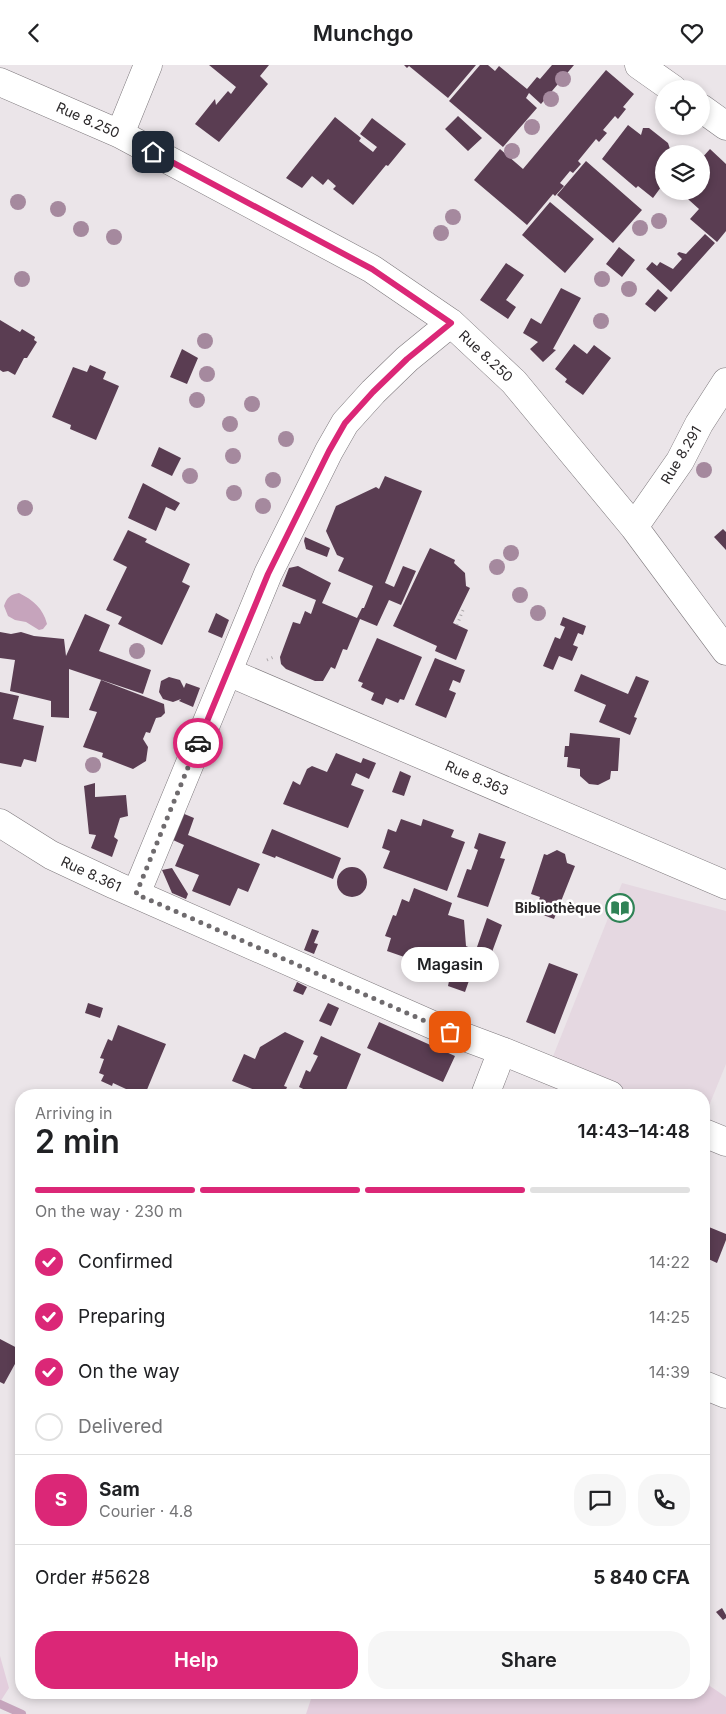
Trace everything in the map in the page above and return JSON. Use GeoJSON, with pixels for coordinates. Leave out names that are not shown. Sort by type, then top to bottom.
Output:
{"type":"FeatureCollection","features":[{"type":"Feature","properties":{"kind":"street"},"geometry":{"type":"LineString","coordinates":[[120,134],[148,65]]}},
{"type":"Feature","properties":{"kind":"street"},"geometry":{"type":"LineString","coordinates":[[639,65],[660,80]]}},
{"type":"Feature","properties":{"kind":"street","name":"Rue 8.250"},"geometry":{"type":"LineString","coordinates":[[0,82],[120,134],[372,269],[451,323],[514,382],[634,527],[726,651]]}},
{"type":"Feature","properties":{"kind":"street"},"geometry":{"type":"LineString","coordinates":[[710,114],[726,126]]}},
{"type":"Feature","properties":{"kind":"street"},"geometry":{"type":"LineString","coordinates":[[136,894],[268,574],[329,451],[345,423],[373,392],[400,366],[451,323]]}},
{"type":"Feature","properties":{"kind":"street","name":"Rue 8.291"},"geometry":{"type":"LineString","coordinates":[[634,527],[680,461],[726,381]]}},
{"type":"Feature","properties":{"kind":"street","name":"Rue 8.363"},"geometry":{"type":"LineString","coordinates":[[228,672],[726,885]]}},
{"type":"Feature","properties":{"kind":"street","name":"Rue 8.361"},"geometry":{"type":"LineString","coordinates":[[0,823],[51,855],[136,894],[435,1026],[595,1089]]}},
{"type":"Feature","properties":{"kind":"street"},"geometry":{"type":"LineString","coordinates":[[487,1089],[502,1051]]}},
{"type":"Feature","properties":{"kind":"street"},"geometry":{"type":"LineString","coordinates":[[710,1135],[726,1142]]}},
{"type":"Feature","properties":{"kind":"street"},"geometry":{"type":"LineString","coordinates":[[710,1387],[726,1394]]}},
{"type":"Feature","properties":{"kind":"path"},"geometry":{"type":"LineString","coordinates":[[457,625],[463,610]]}},
{"type":"Feature","properties":{"kind":"path"},"geometry":{"type":"LineString","coordinates":[[267,660],[276,656]]}},
{"type":"Feature","properties":{"kind":"shaded area"},"geometry":{"type":"Polygon","coordinates":[[[19,593],[40,609],[47,624],[43,629],[39,630],[26,622],[15,620],[8,616],[4,606],[5,603],[9,597],[19,593]]]}},
{"type":"Feature","properties":{"kind":"shaded area"},"geometry":{"type":"Polygon","coordinates":[[[622,883],[726,911],[726,1064],[710,1103],[710,1089],[596,1089],[548,1069],[622,883]]]}},
{"type":"Feature","properties":{"kind":"shaded area"},"geometry":{"type":"Polygon","coordinates":[[[0,1656],[9,1688],[0,1702],[0,1656]]]}},
{"type":"Feature","properties":{"kind":"shaded area"},"geometry":{"type":"Polygon","coordinates":[[[710,1686],[726,1697],[726,1714],[306,1714],[311,1699],[710,1699],[710,1686]]]}},
{"type":"Feature","properties":{"kind":"building"},"geometry":{"type":"Polygon","coordinates":[[[209,65],[269,65],[260,76],[268,84],[219,142],[195,124],[215,99],[216,105],[228,91],[231,94],[236,87],[209,65]]]}},
{"type":"Feature","properties":{"kind":"building"},"geometry":{"type":"Polygon","coordinates":[[[404,65],[476,65],[448,98],[409,66],[407,68],[404,65]]]}},
{"type":"Feature","properties":{"kind":"building"},"geometry":{"type":"Polygon","coordinates":[[[480,65],[488,65],[495,71],[499,66],[527,89],[537,77],[540,79],[552,65],[574,65],[541,104],[529,93],[526,98],[537,108],[503,147],[449,101],[480,65]]]}},
{"type":"Feature","properties":{"kind":"building"},"geometry":{"type":"Polygon","coordinates":[[[606,70],[634,94],[623,107],[626,109],[618,119],[615,116],[603,130],[607,133],[599,142],[596,139],[578,161],[581,164],[573,173],[570,171],[560,183],[564,186],[555,196],[553,194],[527,225],[474,180],[500,149],[523,169],[606,70]]]}},
{"type":"Feature","properties":{"kind":"building"},"geometry":{"type":"Polygon","coordinates":[[[458,116],[482,138],[468,151],[445,129],[458,116]]]}},
{"type":"Feature","properties":{"kind":"building"},"geometry":{"type":"Polygon","coordinates":[[[335,117],[361,138],[359,141],[373,152],[377,147],[360,134],[372,118],[406,144],[353,205],[333,189],[336,186],[328,179],[323,185],[312,176],[302,188],[286,178],[335,117]]]}},
{"type":"Feature","properties":{"kind":"building"},"geometry":{"type":"Polygon","coordinates":[[[628,125],[641,135],[643,128],[649,128],[669,145],[655,145],[655,195],[653,198],[638,186],[636,188],[602,159],[628,125]]]}},
{"type":"Feature","properties":{"kind":"building"},"geometry":{"type":"Polygon","coordinates":[[[710,149],[726,164],[726,231],[717,242],[690,219],[699,209],[689,200],[710,200],[710,149]]]}},
{"type":"Feature","properties":{"kind":"building"},"geometry":{"type":"Polygon","coordinates":[[[586,161],[642,210],[613,243],[557,195],[586,161]]]}},
{"type":"Feature","properties":{"kind":"building"},"geometry":{"type":"Polygon","coordinates":[[[550,202],[594,239],[565,273],[522,235],[550,202]]]}},
{"type":"Feature","properties":{"kind":"building"},"geometry":{"type":"Polygon","coordinates":[[[705,234],[715,243],[671,292],[646,269],[652,262],[657,266],[660,262],[673,269],[682,259],[677,254],[679,252],[686,254],[705,234]]]}},
{"type":"Feature","properties":{"kind":"building"},"geometry":{"type":"Polygon","coordinates":[[[619,247],[635,260],[622,277],[606,264],[619,247]]]}},
{"type":"Feature","properties":{"kind":"building"},"geometry":{"type":"Polygon","coordinates":[[[506,263],[524,275],[506,300],[516,307],[508,319],[480,300],[506,263]]]}},
{"type":"Feature","properties":{"kind":"building"},"geometry":{"type":"Polygon","coordinates":[[[561,288],[581,298],[553,349],[556,350],[543,362],[530,349],[538,342],[523,333],[531,318],[541,324],[561,288]]]}},
{"type":"Feature","properties":{"kind":"building"},"geometry":{"type":"Polygon","coordinates":[[[658,289],[668,298],[655,312],[645,304],[658,289]]]}},
{"type":"Feature","properties":{"kind":"building"},"geometry":{"type":"Polygon","coordinates":[[[0,320],[20,332],[22,329],[35,337],[34,340],[37,342],[27,358],[24,358],[15,375],[8,371],[3,372],[0,370],[0,320]]]}},
{"type":"Feature","properties":{"kind":"building"},"geometry":{"type":"Polygon","coordinates":[[[574,344],[587,354],[594,345],[611,358],[583,395],[565,382],[567,379],[555,369],[574,344]]]}},
{"type":"Feature","properties":{"kind":"building"},"geometry":{"type":"Polygon","coordinates":[[[182,349],[198,358],[187,384],[170,377],[182,349]]]}},
{"type":"Feature","properties":{"kind":"building"},"geometry":{"type":"Polygon","coordinates":[[[90,365],[106,372],[103,379],[119,386],[96,440],[70,429],[71,425],[52,417],[73,367],[87,372],[90,365]]]}},
{"type":"Feature","properties":{"kind":"building"},"geometry":{"type":"Polygon","coordinates":[[[159,447],[181,458],[172,476],[151,466],[159,447]]]}},
{"type":"Feature","properties":{"kind":"building"},"geometry":{"type":"Polygon","coordinates":[[[385,476],[422,491],[385,583],[394,587],[403,566],[416,571],[401,605],[389,600],[377,626],[360,619],[347,650],[343,649],[335,669],[331,667],[323,681],[315,681],[286,669],[281,664],[280,657],[293,622],[300,624],[305,611],[311,614],[316,600],[282,586],[289,568],[298,566],[331,583],[322,603],[357,618],[362,608],[364,608],[373,586],[338,571],[344,558],[337,555],[326,531],[336,506],[376,487],[379,489],[385,476]]]}},
{"type":"Feature","properties":{"kind":"building"},"geometry":{"type":"Polygon","coordinates":[[[143,483],[180,503],[175,511],[166,507],[156,531],[128,518],[143,483]]]}},
{"type":"Feature","properties":{"kind":"building"},"geometry":{"type":"Polygon","coordinates":[[[723,529],[726,532],[726,550],[714,537],[723,529]]]}},
{"type":"Feature","properties":{"kind":"building"},"geometry":{"type":"Polygon","coordinates":[[[128,530],[147,539],[145,542],[190,564],[182,582],[190,586],[162,645],[118,624],[122,617],[106,610],[127,567],[113,560],[128,530]]]}},
{"type":"Feature","properties":{"kind":"building"},"geometry":{"type":"Polygon","coordinates":[[[305,537],[330,548],[327,557],[306,549],[305,537]]]}},
{"type":"Feature","properties":{"kind":"building"},"geometry":{"type":"Polygon","coordinates":[[[430,548],[455,560],[454,563],[465,573],[466,586],[470,588],[453,623],[468,630],[456,660],[435,651],[437,646],[393,626],[430,548]]]}},
{"type":"Feature","properties":{"kind":"building"},"geometry":{"type":"Polygon","coordinates":[[[216,613],[229,620],[222,638],[208,632],[216,613]]]}},
{"type":"Feature","properties":{"kind":"building"},"geometry":{"type":"Polygon","coordinates":[[[85,614],[110,625],[99,651],[151,670],[143,694],[69,669],[69,718],[51,717],[51,701],[10,691],[15,660],[0,658],[0,632],[11,634],[21,632],[34,636],[64,639],[66,656],[85,614]]]}},
{"type":"Feature","properties":{"kind":"building"},"geometry":{"type":"Polygon","coordinates":[[[563,617],[586,626],[583,635],[578,633],[573,645],[578,647],[572,661],[559,656],[553,670],[543,666],[555,637],[560,639],[565,627],[560,625],[563,617]]]}},
{"type":"Feature","properties":{"kind":"building"},"geometry":{"type":"Polygon","coordinates":[[[377,638],[422,657],[404,700],[400,699],[398,703],[386,698],[383,705],[371,700],[374,693],[361,687],[363,683],[358,681],[377,638]]]}},
{"type":"Feature","properties":{"kind":"building"},"geometry":{"type":"Polygon","coordinates":[[[435,658],[465,670],[460,683],[453,680],[449,690],[456,693],[446,718],[415,705],[435,658]]]}},
{"type":"Feature","properties":{"kind":"building"},"geometry":{"type":"Polygon","coordinates":[[[581,674],[628,694],[636,676],[649,681],[634,717],[637,718],[630,735],[599,722],[606,705],[574,691],[581,674]]]}},
{"type":"Feature","properties":{"kind":"building"},"geometry":{"type":"Polygon","coordinates":[[[169,677],[180,680],[184,688],[186,683],[200,688],[193,707],[179,701],[181,699],[173,702],[163,699],[159,692],[161,681],[169,677]]]}},
{"type":"Feature","properties":{"kind":"building"},"geometry":{"type":"Polygon","coordinates":[[[101,680],[164,704],[165,713],[161,717],[156,718],[150,733],[146,732],[143,739],[148,747],[146,761],[133,769],[102,757],[103,753],[83,747],[97,712],[89,710],[101,680]]]}},
{"type":"Feature","properties":{"kind":"building"},"geometry":{"type":"Polygon","coordinates":[[[0,692],[19,696],[13,719],[44,726],[36,762],[24,759],[21,767],[0,763],[0,692]]]}},
{"type":"Feature","properties":{"kind":"building"},"geometry":{"type":"Polygon","coordinates":[[[570,733],[620,738],[618,771],[611,771],[610,779],[598,785],[589,784],[580,776],[580,769],[567,767],[568,757],[564,757],[565,746],[569,746],[570,733]]]}},
{"type":"Feature","properties":{"kind":"building"},"geometry":{"type":"Polygon","coordinates":[[[336,753],[361,763],[363,758],[376,763],[369,779],[356,773],[351,785],[364,790],[348,828],[283,804],[293,781],[300,785],[307,769],[312,766],[327,772],[336,753]]]}},
{"type":"Feature","properties":{"kind":"building"},"geometry":{"type":"Polygon","coordinates":[[[400,771],[411,776],[404,796],[392,792],[400,771]]]}},
{"type":"Feature","properties":{"kind":"building"},"geometry":{"type":"Polygon","coordinates":[[[95,783],[95,797],[126,795],[128,816],[120,818],[114,837],[118,840],[112,857],[91,848],[96,835],[89,834],[84,786],[95,783]]]}},
{"type":"Feature","properties":{"kind":"building"},"geometry":{"type":"Polygon","coordinates":[[[182,813],[194,818],[188,835],[260,864],[248,892],[238,888],[230,906],[192,891],[199,875],[175,866],[184,845],[173,840],[182,813]]]}},
{"type":"Feature","properties":{"kind":"building"},"geometry":{"type":"Polygon","coordinates":[[[401,819],[421,826],[423,819],[454,830],[451,837],[465,842],[447,891],[383,868],[390,851],[382,848],[388,829],[396,832],[401,819]]]}},
{"type":"Feature","properties":{"kind":"building"},"geometry":{"type":"Polygon","coordinates":[[[272,829],[341,858],[333,879],[276,856],[275,858],[262,853],[272,829]]]}},
{"type":"Feature","properties":{"kind":"building"},"geometry":{"type":"Polygon","coordinates":[[[479,833],[506,842],[500,858],[505,859],[488,907],[457,897],[467,869],[471,870],[478,850],[474,848],[479,833]]]}},
{"type":"Feature","properties":{"kind":"building"},"geometry":{"type":"Polygon","coordinates":[[[557,850],[565,854],[567,863],[575,866],[554,919],[535,912],[540,897],[531,894],[544,854],[547,855],[557,850]]]}},
{"type":"Feature","properties":{"kind":"building"},"geometry":{"type":"Polygon","coordinates":[[[352,867],[358,868],[366,876],[366,888],[358,896],[352,897],[346,896],[338,888],[337,882],[338,876],[346,868],[352,867]]]}},
{"type":"Feature","properties":{"kind":"building"},"geometry":{"type":"Polygon","coordinates":[[[172,868],[188,894],[186,899],[172,893],[162,870],[172,868]]]}},
{"type":"Feature","properties":{"kind":"building"},"geometry":{"type":"Polygon","coordinates":[[[414,888],[452,903],[448,915],[464,920],[466,946],[479,952],[465,992],[448,986],[449,981],[436,968],[387,951],[391,938],[385,936],[393,915],[396,916],[402,899],[409,902],[414,888]]]}},
{"type":"Feature","properties":{"kind":"building"},"geometry":{"type":"Polygon","coordinates":[[[487,918],[502,925],[492,952],[477,947],[487,918]]]}},
{"type":"Feature","properties":{"kind":"building"},"geometry":{"type":"Polygon","coordinates":[[[312,929],[319,931],[314,943],[318,944],[314,954],[304,950],[312,929]]]}},
{"type":"Feature","properties":{"kind":"building"},"geometry":{"type":"Polygon","coordinates":[[[549,963],[578,974],[555,1034],[526,1022],[549,963]]]}},
{"type":"Feature","properties":{"kind":"building"},"geometry":{"type":"Polygon","coordinates":[[[297,982],[307,987],[303,995],[293,991],[297,982]]]}},
{"type":"Feature","properties":{"kind":"building"},"geometry":{"type":"Polygon","coordinates":[[[88,1003],[103,1008],[100,1018],[85,1013],[88,1003]]]}},
{"type":"Feature","properties":{"kind":"building"},"geometry":{"type":"Polygon","coordinates":[[[328,1003],[339,1008],[331,1026],[319,1021],[328,1003]]]}},
{"type":"Feature","properties":{"kind":"building"},"geometry":{"type":"Polygon","coordinates":[[[379,1022],[455,1056],[443,1082],[367,1048],[379,1022]]]}},
{"type":"Feature","properties":{"kind":"building"},"geometry":{"type":"Polygon","coordinates":[[[118,1025],[166,1044],[147,1089],[126,1089],[113,1083],[112,1086],[101,1081],[104,1075],[99,1073],[104,1059],[100,1058],[108,1039],[112,1041],[118,1025]]]}},
{"type":"Feature","properties":{"kind":"building"},"geometry":{"type":"Polygon","coordinates":[[[285,1032],[304,1041],[284,1086],[287,1087],[286,1089],[252,1089],[232,1081],[244,1054],[255,1059],[260,1047],[285,1032]]]}},
{"type":"Feature","properties":{"kind":"building"},"geometry":{"type":"Polygon","coordinates":[[[321,1036],[361,1054],[346,1089],[303,1089],[299,1087],[306,1070],[310,1072],[318,1056],[313,1054],[321,1036]]]}},
{"type":"Feature","properties":{"kind":"building"},"geometry":{"type":"Polygon","coordinates":[[[710,1227],[726,1234],[726,1240],[717,1263],[710,1260],[710,1227]]]}},
{"type":"Feature","properties":{"kind":"building"},"geometry":{"type":"Polygon","coordinates":[[[0,1339],[15,1347],[15,1364],[4,1384],[0,1382],[0,1339]]]}},
{"type":"Feature","properties":{"kind":"building"},"geometry":{"type":"Polygon","coordinates":[[[722,1608],[726,1615],[726,1618],[723,1620],[716,1612],[722,1608]]]}},
{"type":"Feature","properties":{"kind":"waterway"},"geometry":{"type":"LineString","coordinates":[[0,1704],[22,1714]]}},
{"type":"Feature","properties":{"kind":"way so far"},"geometry":{"type":"LineString","coordinates":[[198,743],[136,894],[450,1032]]}},
{"type":"Feature","properties":{"kind":"place","name":"Bibliothèque"},"geometry":{"type":"Point","coordinates":[620,908]}},
{"type":"Feature","properties":{"kind":"place","name":"Magasin"},"geometry":{"type":"Point","coordinates":[450,1032]}},
{"type":"Feature","properties":{"kind":"route"},"geometry":{"type":"LineString","coordinates":[[153,152],[372,269],[451,323],[407,359],[345,423],[329,451],[268,574],[198,743]]}}]}
